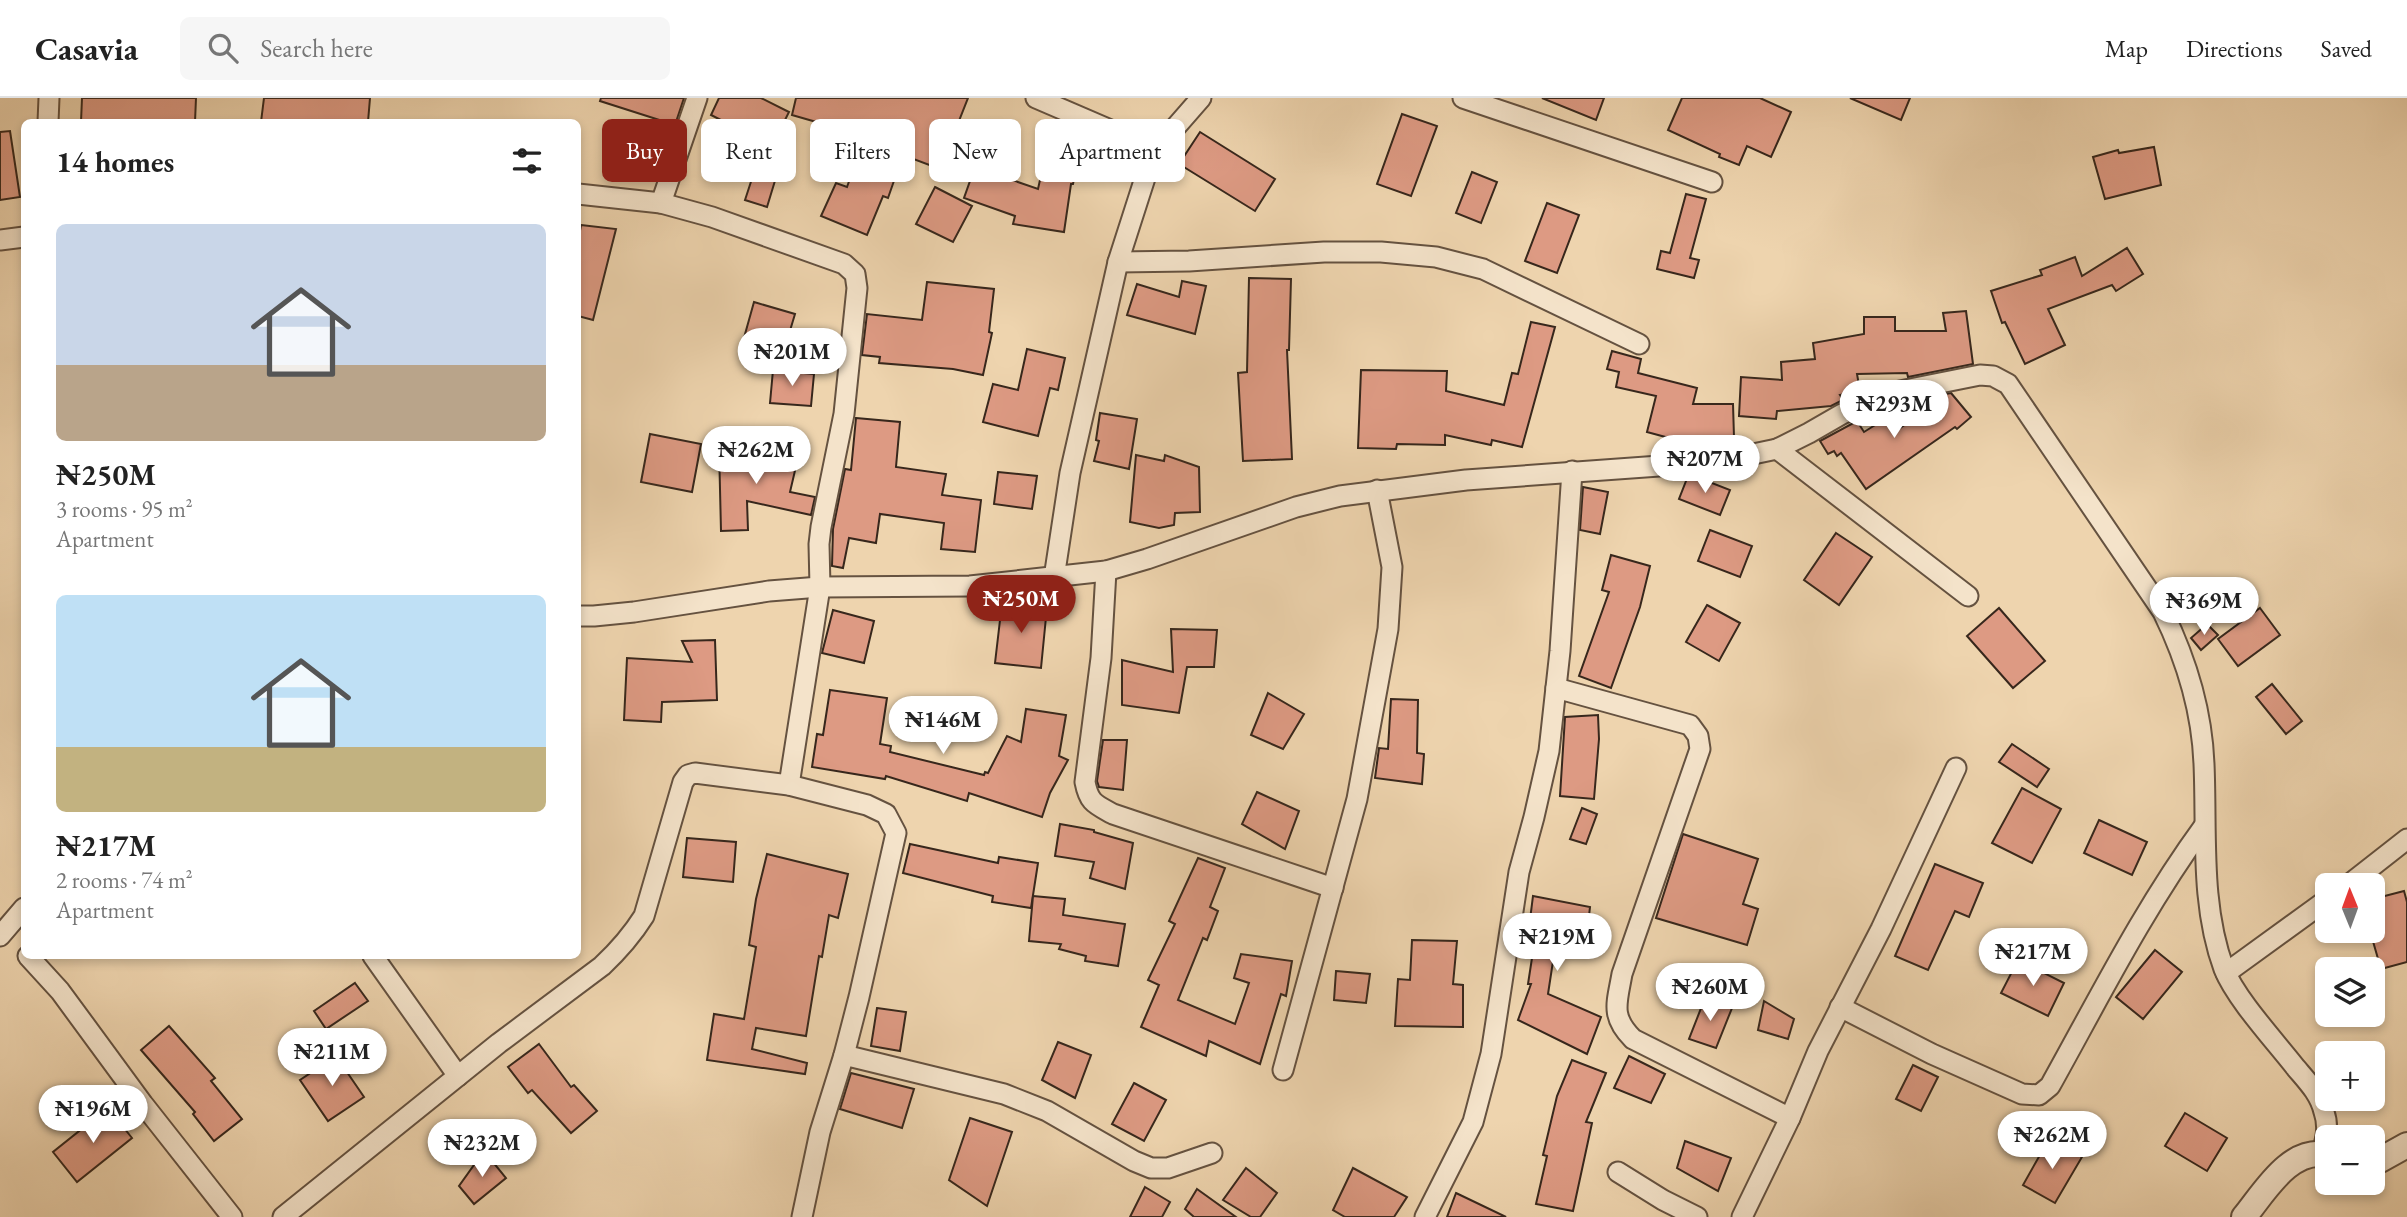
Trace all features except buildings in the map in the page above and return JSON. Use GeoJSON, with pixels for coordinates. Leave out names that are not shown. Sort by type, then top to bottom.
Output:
{"type":"FeatureCollection","features":[{"type":"Feature","properties":{"kind":"street"},"geometry":{"type":"LineString","coordinates":[[48,119],[49,98]]}},
{"type":"Feature","properties":{"kind":"street"},"geometry":{"type":"LineString","coordinates":[[661,203],[697,98]]}},
{"type":"Feature","properties":{"kind":"street"},"geometry":{"type":"LineString","coordinates":[[1036,98],[1085,119]]}},
{"type":"Feature","properties":{"kind":"street"},"geometry":{"type":"LineString","coordinates":[[1183,119],[1201,98]]}},
{"type":"Feature","properties":{"kind":"street"},"geometry":{"type":"LineString","coordinates":[[1463,98],[1712,182]]}},
{"type":"Feature","properties":{"kind":"street"},"geometry":{"type":"LineString","coordinates":[[1054,578],[1070,473],[1118,261],[1144,182]]}},
{"type":"Feature","properties":{"kind":"street"},"geometry":{"type":"LineString","coordinates":[[581,194],[661,203],[712,217],[844,264],[855,274],[857,288],[844,414],[819,544],[820,587],[789,785]]}},
{"type":"Feature","properties":{"kind":"street"},"geometry":{"type":"LineString","coordinates":[[0,240],[21,237]]}},
{"type":"Feature","properties":{"kind":"street"},"geometry":{"type":"LineString","coordinates":[[1118,261],[1189,261],[1381,251],[1436,257],[1483,269],[1639,344]]}},
{"type":"Feature","properties":{"kind":"street"},"geometry":{"type":"LineString","coordinates":[[581,616],[634,612],[769,591],[820,587],[970,586],[1106,571],[1296,507],[1340,496],[1426,483],[1715,462],[1777,449],[1842,414],[1895,393],[1980,375],[1993,376],[2008,384],[2163,612],[2181,648],[2196,706],[2204,762],[2206,872],[2215,944],[2226,973],[2254,1016],[2318,1096],[2327,1125]]}},
{"type":"Feature","properties":{"kind":"street"},"geometry":{"type":"LineString","coordinates":[[1777,449],[1968,596]]}},
{"type":"Feature","properties":{"kind":"street"},"geometry":{"type":"LineString","coordinates":[[1425,1217],[1473,1122],[1491,1054],[1519,872],[1549,751],[1572,471]]}},
{"type":"Feature","properties":{"kind":"street"},"geometry":{"type":"LineString","coordinates":[[1283,1070],[1357,800],[1388,629],[1392,567],[1377,490]]}},
{"type":"Feature","properties":{"kind":"street"},"geometry":{"type":"LineString","coordinates":[[1106,571],[1101,659],[1085,782],[1087,795],[1093,803],[1113,814],[1333,888]]}},
{"type":"Feature","properties":{"kind":"street"},"geometry":{"type":"LineString","coordinates":[[1556,688],[1690,725],[1698,736],[1700,749],[1622,974],[1616,1010],[1622,1028],[1633,1039],[1790,1118]]}},
{"type":"Feature","properties":{"kind":"street"},"geometry":{"type":"LineString","coordinates":[[1742,1217],[1956,768]]}},
{"type":"Feature","properties":{"kind":"street"},"geometry":{"type":"LineString","coordinates":[[283,1217],[458,1076],[602,966],[634,933],[644,916],[683,782],[688,775],[695,773],[789,785],[867,805],[886,814],[895,833],[845,1055],[820,1132],[802,1217]]}},
{"type":"Feature","properties":{"kind":"street"},"geometry":{"type":"LineString","coordinates":[[1840,1007],[1920,1048],[2022,1094],[2039,1096],[2050,1086],[2143,915],[2204,826]]}},
{"type":"Feature","properties":{"kind":"street"},"geometry":{"type":"LineString","coordinates":[[2364,873],[2407,839]]}},
{"type":"Feature","properties":{"kind":"street"},"geometry":{"type":"LineString","coordinates":[[2226,973],[2315,909]]}},
{"type":"Feature","properties":{"kind":"street"},"geometry":{"type":"LineString","coordinates":[[21,912],[3,934],[21,950]]}},
{"type":"Feature","properties":{"kind":"street"},"geometry":{"type":"LineString","coordinates":[[31,959],[60,991],[143,1104],[232,1217]]}},
{"type":"Feature","properties":{"kind":"street"},"geometry":{"type":"LineString","coordinates":[[375,959],[458,1076]]}},
{"type":"Feature","properties":{"kind":"street"},"geometry":{"type":"LineString","coordinates":[[845,1055],[1004,1094],[1047,1111],[1151,1168],[1168,1168],[1212,1153]]}},
{"type":"Feature","properties":{"kind":"street"},"geometry":{"type":"LineString","coordinates":[[2385,1157],[2407,1144]]}},
{"type":"Feature","properties":{"kind":"street"},"geometry":{"type":"LineString","coordinates":[[2244,1217],[2284,1169],[2300,1157],[2315,1155]]}},
{"type":"Feature","properties":{"kind":"street"},"geometry":{"type":"LineString","coordinates":[[1618,1172],[1697,1217]]}}]}
